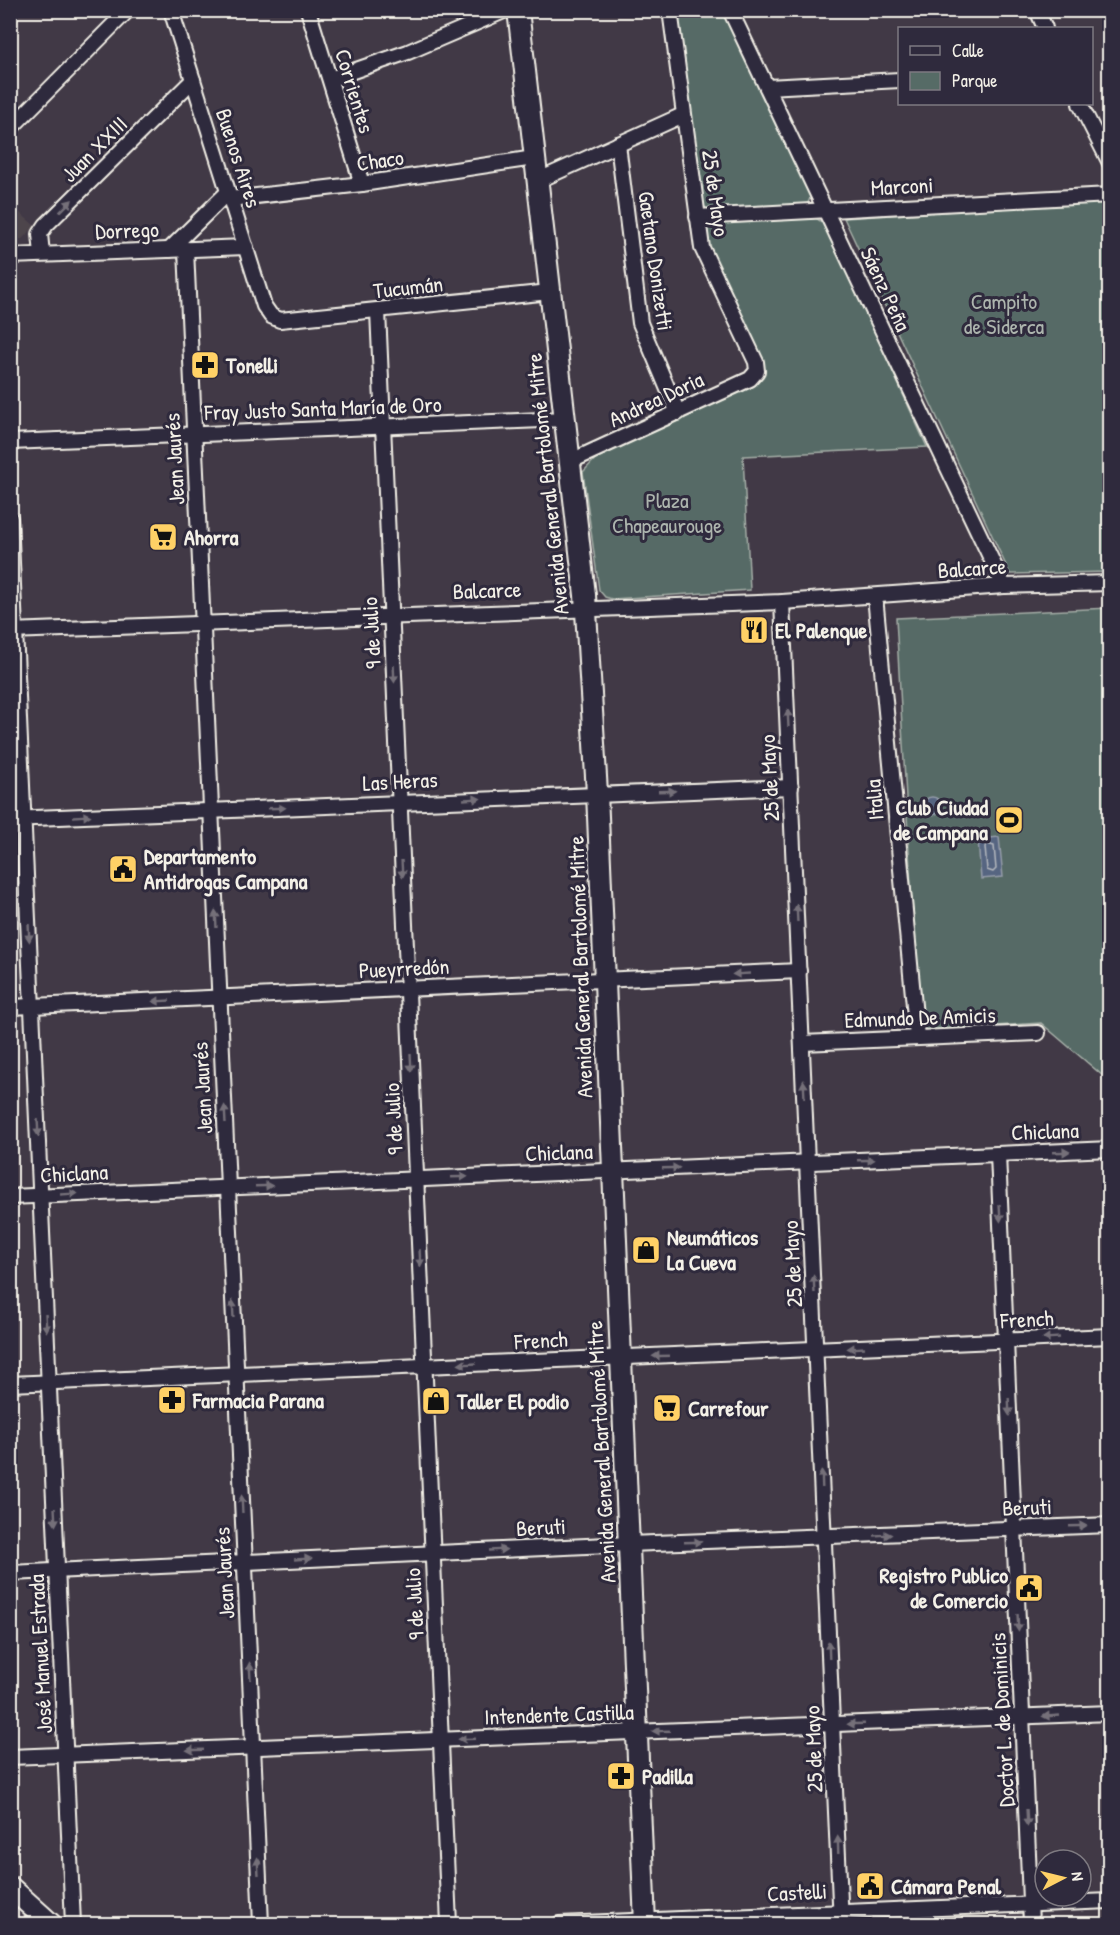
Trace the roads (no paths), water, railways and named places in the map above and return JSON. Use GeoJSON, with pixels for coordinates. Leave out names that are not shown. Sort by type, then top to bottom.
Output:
{"type":"FeatureCollection","features":[{"type":"Feature","properties":{"kind":"main road","name":"Avenida General Bartolomé Mitre"},"geometry":{"type":"LineString","coordinates":[[518,10],[586,607],[597,793],[645,1923]]}},
{"type":"Feature","properties":{"kind":"main road"},"geometry":{"type":"LineString","coordinates":[[10,1887],[51,1924]]}},
{"type":"Feature","properties":{"kind":"street"},"geometry":{"type":"LineString","coordinates":[[13,127],[128,10]]}},
{"type":"Feature","properties":{"kind":"street","name":"Buenos Aires"},"geometry":{"type":"LineString","coordinates":[[171,10],[264,306],[271,316]]}},
{"type":"Feature","properties":{"kind":"street","name":"Corrientes"},"geometry":{"type":"LineString","coordinates":[[308,10],[362,184]]}},
{"type":"Feature","properties":{"kind":"street"},"geometry":{"type":"LineString","coordinates":[[330,79],[408,52],[506,10]]}},
{"type":"Feature","properties":{"kind":"street","name":"25 de Mayo"},"geometry":{"type":"LineString","coordinates":[[670,10],[697,217],[707,262],[756,362],[757,371]]}},
{"type":"Feature","properties":{"kind":"street","name":"Sáenz Peña"},"geometry":{"type":"LineString","coordinates":[[730,10],[1004,586]]}},
{"type":"Feature","properties":{"kind":"street"},"geometry":{"type":"LineString","coordinates":[[1037,10],[1045,27]]}},
{"type":"Feature","properties":{"kind":"street"},"geometry":{"type":"LineString","coordinates":[[767,87],[898,80]]}},
{"type":"Feature","properties":{"kind":"street","name":"Juan XXIII"},"geometry":{"type":"LineString","coordinates":[[42,254],[40,234],[46,225],[193,81]]}},
{"type":"Feature","properties":{"kind":"street"},"geometry":{"type":"LineString","coordinates":[[1081,105],[1110,163]]}},
{"type":"Feature","properties":{"kind":"street"},"geometry":{"type":"LineString","coordinates":[[537,181],[683,115]]}},
{"type":"Feature","properties":{"kind":"street","name":"Gaetano Donizetti"},"geometry":{"type":"LineString","coordinates":[[618,144],[640,324],[678,413]]}},
{"type":"Feature","properties":{"kind":"street","name":"Chaco"},"geometry":{"type":"LineString","coordinates":[[229,195],[362,184],[534,158]]}},
{"type":"Feature","properties":{"kind":"street"},"geometry":{"type":"LineString","coordinates":[[169,250],[229,195]]}},
{"type":"Feature","properties":{"kind":"street","name":"Marconi"},"geometry":{"type":"LineString","coordinates":[[697,217],[1110,195]]}},
{"type":"Feature","properties":{"kind":"street","name":"Dorrego"},"geometry":{"type":"LineString","coordinates":[[10,255],[246,247]]}},
{"type":"Feature","properties":{"kind":"street","name":"Jean Jaurés"},"geometry":{"type":"LineString","coordinates":[[186,249],[261,1924]]}},
{"type":"Feature","properties":{"kind":"street","name":"Tucumán"},"geometry":{"type":"LineString","coordinates":[[271,316],[280,320],[550,292]]}},
{"type":"Feature","properties":{"kind":"street","name":"9 de Julio"},"geometry":{"type":"LineString","coordinates":[[378,311],[449,1924]]}},
{"type":"Feature","properties":{"kind":"street","name":"Andrea Doria"},"geometry":{"type":"LineString","coordinates":[[569,462],[750,379],[757,371]]}},
{"type":"Feature","properties":{"kind":"street","name":"Fray Justo Santa María de Oro"},"geometry":{"type":"LineString","coordinates":[[10,442],[565,419]]}},
{"type":"Feature","properties":{"kind":"street","name":"José Manuel Estrada"},"geometry":{"type":"LineString","coordinates":[[10,518],[17,819],[32,1006],[73,1924]]}},
{"type":"Feature","properties":{"kind":"street","name":"Balcarce"},"geometry":{"type":"LineString","coordinates":[[13,631],[586,607],[782,602],[1004,586],[1110,583]]}},
{"type":"Feature","properties":{"kind":"street","name":"Italia"},"geometry":{"type":"LineString","coordinates":[[875,596],[917,1037]]}},
{"type":"Feature","properties":{"kind":"street","name":"25 de Mayo"},"geometry":{"type":"LineString","coordinates":[[782,602],[841,1917]]}},
{"type":"Feature","properties":{"kind":"street","name":"Las Heras"},"geometry":{"type":"LineString","coordinates":[[17,819],[597,793],[791,787]]}},
{"type":"Feature","properties":{"kind":"street","name":"Pueyrredón"},"geometry":{"type":"LineString","coordinates":[[10,1008],[799,971]]}},
{"type":"Feature","properties":{"kind":"street","name":"Edmundo De Amicis"},"geometry":{"type":"LineString","coordinates":[[802,1043],[1038,1033]]}},
{"type":"Feature","properties":{"kind":"street","name":"Chiclana"},"geometry":{"type":"LineString","coordinates":[[10,1197],[1110,1149]]}},
{"type":"Feature","properties":{"kind":"street","name":"Doctor L. de Dominicis"},"geometry":{"type":"LineString","coordinates":[[998,1154],[1031,1924]]}},
{"type":"Feature","properties":{"kind":"street","name":"French"},"geometry":{"type":"LineString","coordinates":[[10,1384],[1110,1336]]}},
{"type":"Feature","properties":{"kind":"street","name":"Beruti"},"geometry":{"type":"LineString","coordinates":[[10,1573],[629,1544],[1110,1525]]}},
{"type":"Feature","properties":{"kind":"street","name":"Intendente Castilla"},"geometry":{"type":"LineString","coordinates":[[10,1758],[1110,1713]]}},
{"type":"Feature","properties":{"kind":"street","name":"Castelli"},"geometry":{"type":"LineString","coordinates":[[560,1924],[841,1917],[1110,1900]]}},
{"type":"Feature","properties":{"kind":"water"},"geometry":{"type":"Polygon","coordinates":[[[928,797],[936,797],[941,802],[939,813],[928,815],[923,810],[923,802],[928,797]]]}},
{"type":"Feature","properties":{"kind":"water"},"geometry":{"type":"Polygon","coordinates":[[[999,837],[1003,877],[981,879],[978,839],[999,837]]]}},
{"type":"Feature","properties":{"kind":"place","name":"Tonelli"},"geometry":{"type":"Point","coordinates":[205,365]}},
{"type":"Feature","properties":{"kind":"place","name":"Ahorra"},"geometry":{"type":"Point","coordinates":[163,537]}},
{"type":"Feature","properties":{"kind":"place","name":"El Palenque"},"geometry":{"type":"Point","coordinates":[754,630]}},
{"type":"Feature","properties":{"kind":"place","name":"Club Ciudad de Campana"},"geometry":{"type":"Point","coordinates":[1009,820]}},
{"type":"Feature","properties":{"kind":"place","name":"Departamento Antidrogas Campana"},"geometry":{"type":"Point","coordinates":[123,869]}},
{"type":"Feature","properties":{"kind":"place","name":"Neumáticos La Cueva"},"geometry":{"type":"Point","coordinates":[646,1250]}},
{"type":"Feature","properties":{"kind":"place","name":"Farmacia Parana"},"geometry":{"type":"Point","coordinates":[172,1400]}},
{"type":"Feature","properties":{"kind":"place","name":"Taller El podio"},"geometry":{"type":"Point","coordinates":[436,1401]}},
{"type":"Feature","properties":{"kind":"place","name":"Carrefour"},"geometry":{"type":"Point","coordinates":[667,1408]}},
{"type":"Feature","properties":{"kind":"place","name":"Registro Publico de Comercio"},"geometry":{"type":"Point","coordinates":[1029,1588]}},
{"type":"Feature","properties":{"kind":"place","name":"Padilla"},"geometry":{"type":"Point","coordinates":[621,1776]}},
{"type":"Feature","properties":{"kind":"place","name":"Cámara Penal"},"geometry":{"type":"Point","coordinates":[870,1886]}},
{"type":"Feature","properties":{"kind":"park label","name":"Campito de Siderca"},"geometry":{"type":"Point","coordinates":[1004,314]}},
{"type":"Feature","properties":{"kind":"park label","name":"Plaza Chapeaurouge"},"geometry":{"type":"Point","coordinates":[667,512]}}]}
